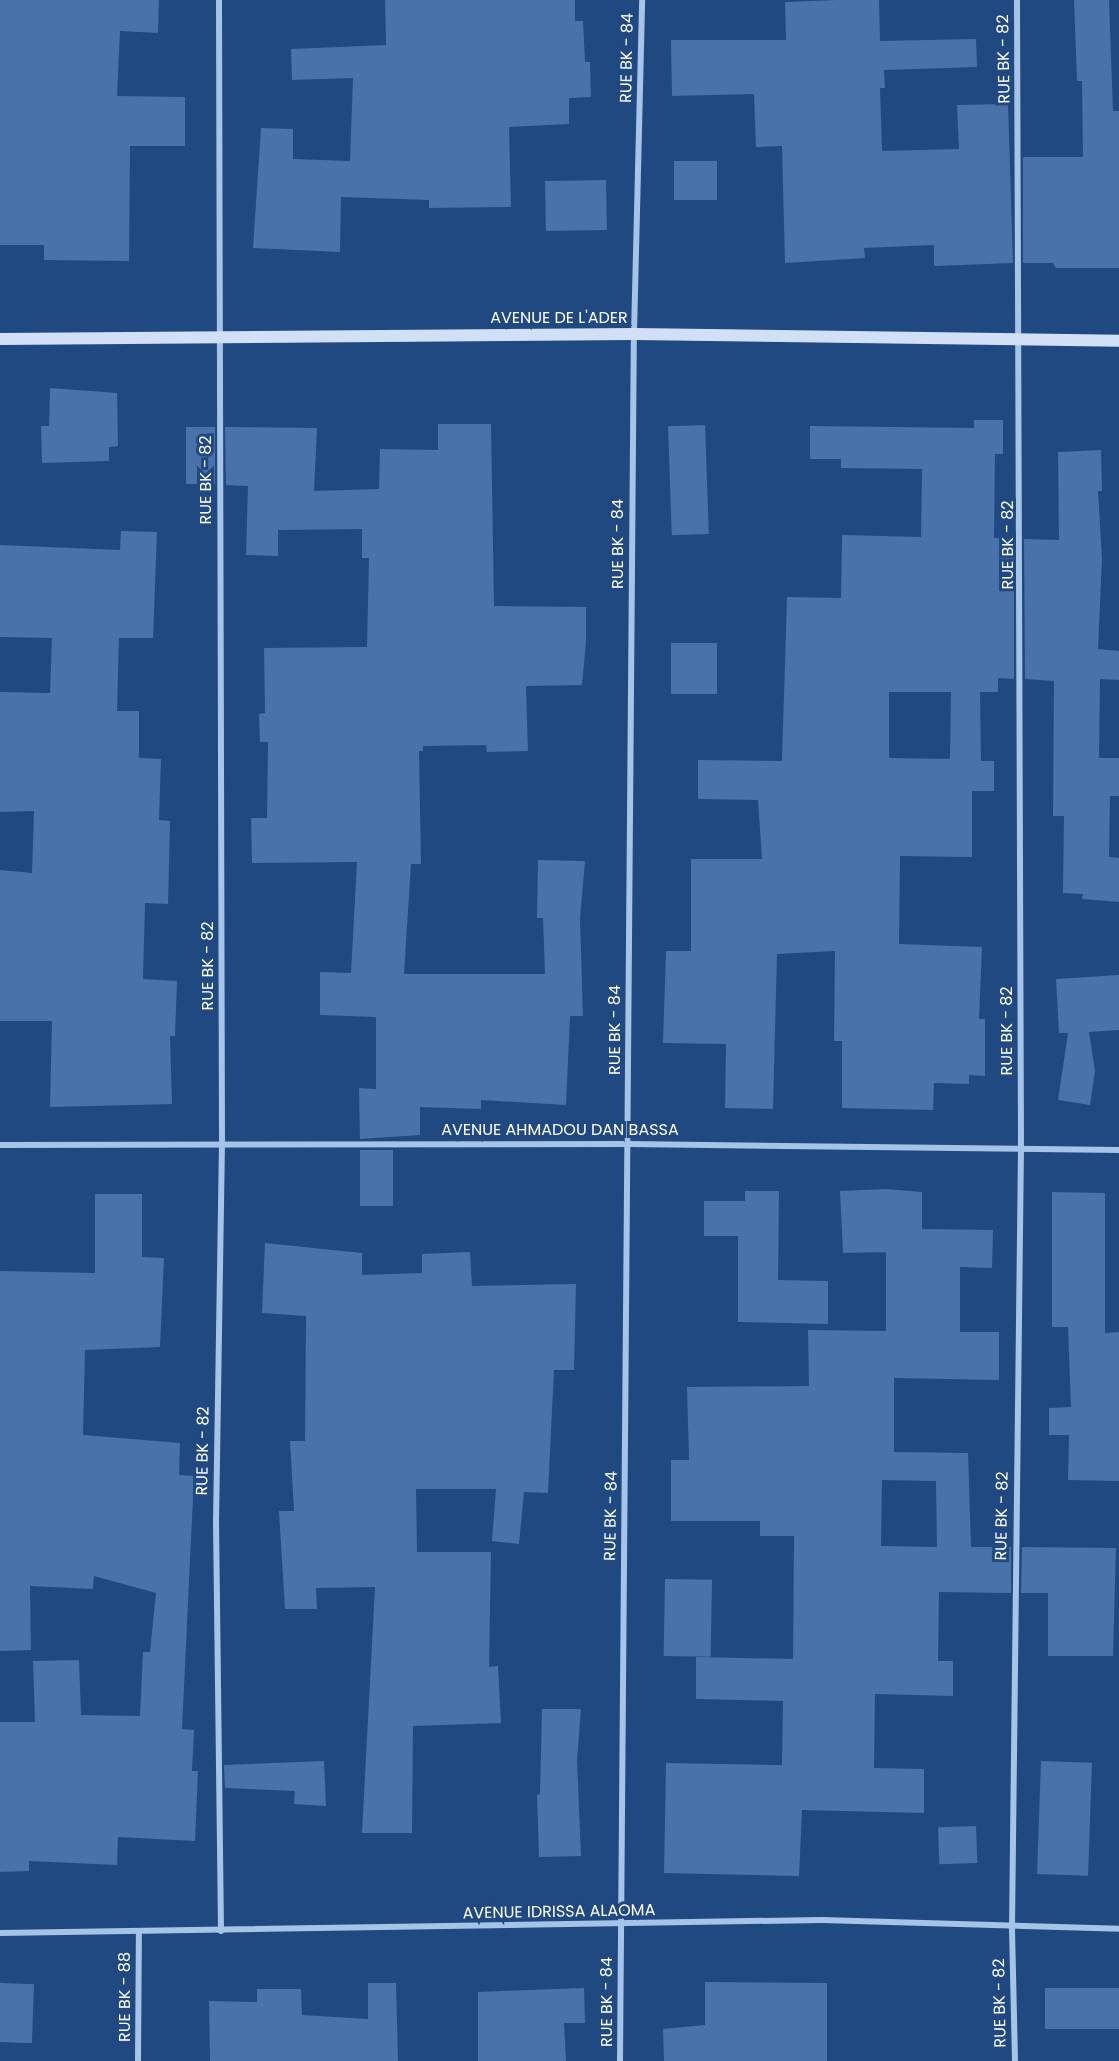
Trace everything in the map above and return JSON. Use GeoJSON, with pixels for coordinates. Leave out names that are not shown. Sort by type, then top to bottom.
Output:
{"type":"FeatureCollection","features":[{"type":"Feature","properties":{"kind":"main road","name":"AVENUE DE L'ADER"},"geometry":{"type":"LineString","coordinates":[[0,339],[218,335],[634,334],[1119,341]]}},
{"type":"Feature","properties":{"kind":"street","name":"RUE BK - 82"},"geometry":{"type":"LineString","coordinates":[[219,0],[218,335],[222,1142],[216,1521],[221,1931]]}},
{"type":"Feature","properties":{"kind":"street","name":"RUE BK - 84"},"geometry":{"type":"LineString","coordinates":[[620,2061],[634,334],[642,0]]}},
{"type":"Feature","properties":{"kind":"street","name":"RUE BK - 82"},"geometry":{"type":"LineString","coordinates":[[1015,2061],[1012,1928],[1021,1149],[1021,339],[1017,0]]}},
{"type":"Feature","properties":{"kind":"street","name":"AVENUE AHMADOU DAN BASSA"},"geometry":{"type":"LineString","coordinates":[[0,1145],[222,1142],[1119,1150]]}},
{"type":"Feature","properties":{"kind":"street","name":"AVENUE IDRISSA ALAOMA"},"geometry":{"type":"LineString","coordinates":[[0,1933],[822,1920],[1012,1928],[1119,1929]]}},
{"type":"Feature","properties":{"kind":"street","name":"RUE BK - 88"},"geometry":{"type":"LineString","coordinates":[[138,1932],[138,2061]]}},
{"type":"Feature","properties":{"kind":"building"},"geometry":{"type":"Polygon","coordinates":[[[0,0],[159,0],[158,33],[120,31],[117,96],[185,97],[185,146],[130,146],[129,261],[44,260],[44,245],[0,245],[0,0]]]}},
{"type":"Feature","properties":{"kind":"building"},"geometry":{"type":"Polygon","coordinates":[[[385,0],[575,0],[575,21],[583,21],[585,62],[590,62],[591,97],[569,98],[569,124],[509,127],[511,207],[429,208],[429,200],[341,197],[340,252],[253,248],[261,128],[293,129],[293,159],[350,161],[353,78],[292,80],[291,49],[386,45],[385,0]]]}},
{"type":"Feature","properties":{"kind":"building"},"geometry":{"type":"Polygon","coordinates":[[[879,0],[880,41],[976,39],[977,67],[884,70],[885,88],[880,88],[882,151],[959,149],[957,105],[1008,104],[1013,263],[934,266],[934,245],[864,248],[865,258],[785,263],[782,146],[756,147],[754,94],[672,96],[671,40],[786,40],[785,2],[879,0]]]}},
{"type":"Feature","properties":{"kind":"building"},"geometry":{"type":"Polygon","coordinates":[[[1074,0],[1109,0],[1113,111],[1119,111],[1119,268],[1056,268],[1053,263],[1023,263],[1023,157],[1083,157],[1082,81],[1077,81],[1074,0]]]}},
{"type":"Feature","properties":{"kind":"building"},"geometry":{"type":"Polygon","coordinates":[[[674,161],[717,161],[717,200],[674,200],[674,161]]]}},
{"type":"Feature","properties":{"kind":"building"},"geometry":{"type":"Polygon","coordinates":[[[606,180],[607,230],[546,231],[545,181],[606,180]]]}},
{"type":"Feature","properties":{"kind":"building"},"geometry":{"type":"Polygon","coordinates":[[[50,388],[117,393],[118,446],[109,447],[109,461],[42,463],[41,426],[49,426],[50,388]]]}},
{"type":"Feature","properties":{"kind":"building"},"geometry":{"type":"Polygon","coordinates":[[[974,420],[1003,420],[1003,454],[995,454],[994,538],[1014,539],[1014,679],[998,678],[998,692],[980,692],[981,761],[994,761],[994,791],[972,791],[972,857],[900,856],[899,944],[982,947],[979,1019],[985,1019],[985,1076],[969,1075],[969,1084],[934,1083],[933,1110],[842,1108],[842,1041],[834,1041],[835,951],[777,954],[773,1109],[725,1108],[726,1044],[663,1043],[666,951],[691,951],[691,859],[762,859],[758,800],[698,799],[698,760],[782,761],[787,597],[841,598],[842,535],[921,537],[922,469],[841,468],[841,459],[810,459],[810,426],[974,428],[974,420]],[[889,692],[889,758],[950,759],[951,692],[889,692]]]}},
{"type":"Feature","properties":{"kind":"building"},"geometry":{"type":"Polygon","coordinates":[[[438,424],[491,424],[494,606],[586,607],[586,642],[582,685],[526,686],[528,751],[487,752],[486,745],[423,746],[423,751],[419,751],[421,864],[411,864],[404,974],[545,974],[543,918],[537,918],[538,860],[585,861],[580,919],[583,1016],[570,1016],[566,1105],[481,1100],[481,1109],[420,1107],[420,1135],[360,1139],[359,1088],[376,1089],[376,1017],[320,1015],[320,972],[351,973],[357,862],[252,863],[251,818],[267,818],[268,742],[260,742],[259,714],[265,713],[264,648],[367,647],[369,558],[362,558],[362,529],[278,530],[278,556],[246,555],[248,486],[226,485],[225,427],[317,428],[314,491],[379,489],[380,449],[438,450],[438,424]]]}},
{"type":"Feature","properties":{"kind":"building"},"geometry":{"type":"Polygon","coordinates":[[[705,425],[709,534],[672,535],[668,426],[705,425]]]}},
{"type":"Feature","properties":{"kind":"building"},"geometry":{"type":"Polygon","coordinates":[[[186,427],[215,427],[215,484],[186,484],[186,427]]]}},
{"type":"Feature","properties":{"kind":"building"},"geometry":{"type":"Polygon","coordinates":[[[1101,450],[1102,491],[1098,491],[1102,559],[1098,649],[1119,651],[1119,680],[1100,679],[1099,758],[1119,758],[1119,796],[1110,796],[1109,857],[1119,858],[1119,902],[1082,899],[1083,894],[1063,893],[1064,816],[1053,816],[1054,681],[1025,679],[1024,539],[1059,540],[1058,452],[1101,450]]]}},
{"type":"Feature","properties":{"kind":"building"},"geometry":{"type":"Polygon","coordinates":[[[121,531],[157,532],[153,638],[119,638],[117,711],[139,711],[139,758],[161,759],[159,820],[170,821],[168,904],[145,903],[143,979],[177,981],[175,1036],[170,1036],[172,1104],[50,1107],[52,1021],[0,1021],[0,870],[32,873],[34,811],[0,812],[0,692],[50,693],[52,638],[0,637],[0,545],[120,550],[121,531]]]}},
{"type":"Feature","properties":{"kind":"building"},"geometry":{"type":"Polygon","coordinates":[[[671,643],[717,643],[717,694],[671,694],[671,643]]]}},
{"type":"Feature","properties":{"kind":"building"},"geometry":{"type":"Polygon","coordinates":[[[1119,975],[1119,1030],[1089,1032],[1095,1071],[1090,1105],[1058,1100],[1068,1033],[1059,1033],[1056,979],[1119,975]]]}},
{"type":"Feature","properties":{"kind":"building"},"geometry":{"type":"Polygon","coordinates":[[[360,1150],[393,1150],[393,1206],[360,1206],[360,1150]]]}},
{"type":"Feature","properties":{"kind":"building"},"geometry":{"type":"Polygon","coordinates":[[[886,1189],[922,1192],[922,1229],[993,1230],[992,1268],[960,1267],[960,1332],[999,1332],[999,1380],[894,1378],[894,1452],[968,1453],[971,1547],[1011,1547],[1011,1593],[939,1592],[938,1661],[953,1661],[953,1696],[875,1694],[874,1768],[924,1769],[924,1813],[802,1810],[799,1876],[664,1873],[666,1763],[782,1765],[783,1701],[696,1699],[696,1657],[793,1659],[794,1536],[760,1536],[760,1521],[671,1521],[671,1460],[689,1460],[687,1387],[809,1386],[808,1330],[886,1331],[886,1252],[843,1253],[840,1191],[886,1189]],[[882,1480],[881,1546],[937,1547],[936,1481],[882,1480]]]}},
{"type":"Feature","properties":{"kind":"building"},"geometry":{"type":"Polygon","coordinates":[[[745,1191],[779,1191],[778,1280],[828,1281],[828,1324],[738,1322],[738,1236],[704,1236],[704,1201],[745,1201],[745,1191]]]}},
{"type":"Feature","properties":{"kind":"building"},"geometry":{"type":"Polygon","coordinates":[[[1052,1192],[1105,1193],[1105,1333],[1119,1332],[1119,1481],[1068,1480],[1069,1435],[1049,1435],[1049,1408],[1071,1407],[1068,1327],[1052,1327],[1052,1192]]]}},
{"type":"Feature","properties":{"kind":"building"},"geometry":{"type":"Polygon","coordinates":[[[95,1194],[142,1194],[142,1257],[164,1258],[160,1347],[85,1350],[83,1435],[180,1443],[179,1475],[194,1476],[182,1729],[194,1730],[192,1771],[198,1771],[195,1841],[118,1837],[117,1865],[29,1861],[29,1871],[0,1872],[0,1722],[35,1722],[33,1661],[79,1660],[81,1715],[140,1716],[143,1652],[150,1652],[156,1593],[94,1576],[93,1589],[30,1586],[31,1650],[0,1651],[0,1271],[95,1273],[95,1194]]]}},
{"type":"Feature","properties":{"kind":"building"},"geometry":{"type":"Polygon","coordinates":[[[265,1243],[362,1253],[362,1275],[422,1273],[422,1254],[470,1252],[472,1286],[576,1284],[574,1370],[554,1370],[548,1493],[524,1492],[519,1544],[492,1541],[496,1489],[416,1489],[417,1552],[491,1552],[489,1667],[498,1666],[501,1723],[413,1726],[412,1833],[362,1833],[375,1587],[316,1588],[317,1609],[285,1609],[279,1511],[294,1511],[290,1441],[305,1441],[306,1316],[262,1313],[265,1243]]]}},
{"type":"Feature","properties":{"kind":"building"},"geometry":{"type":"Polygon","coordinates":[[[1022,1547],[1116,1548],[1113,1656],[1048,1656],[1048,1593],[1021,1593],[1022,1547]]]}},
{"type":"Feature","properties":{"kind":"building"},"geometry":{"type":"Polygon","coordinates":[[[665,1579],[712,1580],[711,1657],[664,1656],[665,1579]]]}},
{"type":"Feature","properties":{"kind":"building"},"geometry":{"type":"Polygon","coordinates":[[[542,1709],[581,1709],[577,1760],[581,1856],[539,1857],[537,1795],[540,1794],[542,1709]]]}},
{"type":"Feature","properties":{"kind":"building"},"geometry":{"type":"Polygon","coordinates":[[[324,1761],[326,1806],[294,1804],[295,1791],[225,1788],[224,1765],[324,1761]]]}},
{"type":"Feature","properties":{"kind":"building"},"geometry":{"type":"Polygon","coordinates":[[[1041,1761],[1092,1763],[1088,1876],[1037,1874],[1041,1761]]]}},
{"type":"Feature","properties":{"kind":"building"},"geometry":{"type":"Polygon","coordinates":[[[976,1826],[977,1863],[939,1864],[938,1827],[976,1826]]]}},
{"type":"Feature","properties":{"kind":"building"},"geometry":{"type":"Polygon","coordinates":[[[705,1982],[827,1983],[827,2061],[664,2061],[663,2029],[705,2025],[705,1982]]]}},
{"type":"Feature","properties":{"kind":"building"},"geometry":{"type":"Polygon","coordinates":[[[0,1983],[34,1984],[32,2043],[0,2042],[0,1983]]]}},
{"type":"Feature","properties":{"kind":"building"},"geometry":{"type":"Polygon","coordinates":[[[368,1983],[396,1983],[398,2061],[210,2061],[209,2001],[257,2002],[257,1989],[301,1989],[302,2015],[368,2019],[368,1983]]]}},
{"type":"Feature","properties":{"kind":"building"},"geometry":{"type":"Polygon","coordinates":[[[584,1988],[585,2023],[564,2023],[566,2061],[478,2061],[478,1992],[584,1988]]]}},
{"type":"Feature","properties":{"kind":"building"},"geometry":{"type":"Polygon","coordinates":[[[1045,1988],[1119,1988],[1119,2029],[1045,2029],[1045,1988]]]}}]}
